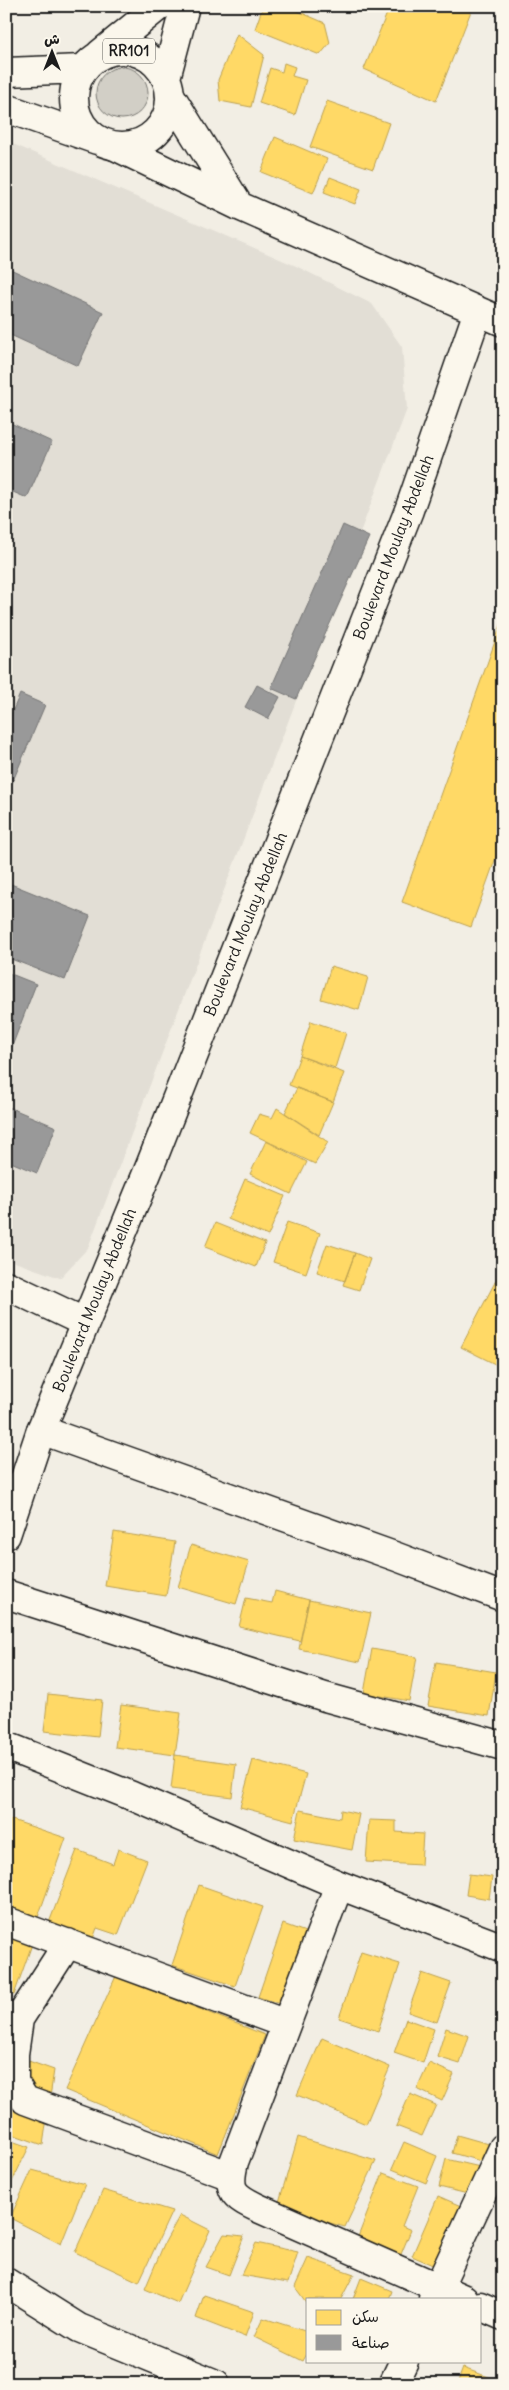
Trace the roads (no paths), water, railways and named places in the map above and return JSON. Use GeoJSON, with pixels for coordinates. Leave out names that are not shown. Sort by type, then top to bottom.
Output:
{"type":"FeatureCollection","features":[{"type":"Feature","properties":{"kind":"street","name":"RR101"},"geometry":{"type":"LineString","coordinates":[[107,144],[87,132],[79,121],[74,108],[77,81],[90,63],[159,6]]}},
{"type":"Feature","properties":{"kind":"street","name":"RR101"},"geometry":{"type":"LineString","coordinates":[[6,108],[107,144],[132,146],[148,139],[161,127],[168,112],[168,87],[185,6]]}},
{"type":"Feature","properties":{"kind":"street","name":"RR101"},"geometry":{"type":"LineString","coordinates":[[6,72],[90,63],[116,51],[136,52],[159,67],[168,87]]}},
{"type":"Feature","properties":{"kind":"street"},"geometry":{"type":"LineString","coordinates":[[168,87],[239,206]]}},
{"type":"Feature","properties":{"kind":"street"},"geometry":{"type":"LineString","coordinates":[[107,144],[239,206],[503,322]]}},
{"type":"Feature","properties":{"kind":"street","name":"Boulevard Moulay Abdellah"},"geometry":{"type":"LineString","coordinates":[[6,1535],[41,1430],[150,1166],[409,510],[478,311]]}},
{"type":"Feature","properties":{"kind":"street"},"geometry":{"type":"LineString","coordinates":[[6,1285],[84,1322]]}},
{"type":"Feature","properties":{"kind":"street"},"geometry":{"type":"LineString","coordinates":[[41,1430],[398,1557],[503,1598]]}},
{"type":"Feature","properties":{"kind":"street"},"geometry":{"type":"LineString","coordinates":[[6,1594],[325,1697],[503,1746]]}},
{"type":"Feature","properties":{"kind":"street"},"geometry":{"type":"LineString","coordinates":[[6,1746],[132,1796],[339,1885],[503,1948]]}},
{"type":"Feature","properties":{"kind":"street"},"geometry":{"type":"LineString","coordinates":[[339,1885],[237,2154],[231,2176],[233,2191],[243,2201],[436,2293],[459,2298]]}},
{"type":"Feature","properties":{"kind":"street"},"geometry":{"type":"LineString","coordinates":[[6,1921],[286,2024]]}},
{"type":"Feature","properties":{"kind":"street"},"geometry":{"type":"LineString","coordinates":[[68,1943],[13,2017],[14,2082],[25,2100],[231,2176]]}},
{"type":"Feature","properties":{"kind":"street"},"geometry":{"type":"LineString","coordinates":[[436,2293],[503,2148]]}},
{"type":"Feature","properties":{"kind":"street"},"geometry":{"type":"LineString","coordinates":[[6,2282],[80,2328],[216,2384]]}},
{"type":"Feature","properties":{"kind":"street"},"geometry":{"type":"LineString","coordinates":[[482,2307],[503,2316]]}},
{"type":"Feature","properties":{"kind":"street"},"geometry":{"type":"LineString","coordinates":[[393,2384],[404,2362]]}}]}
